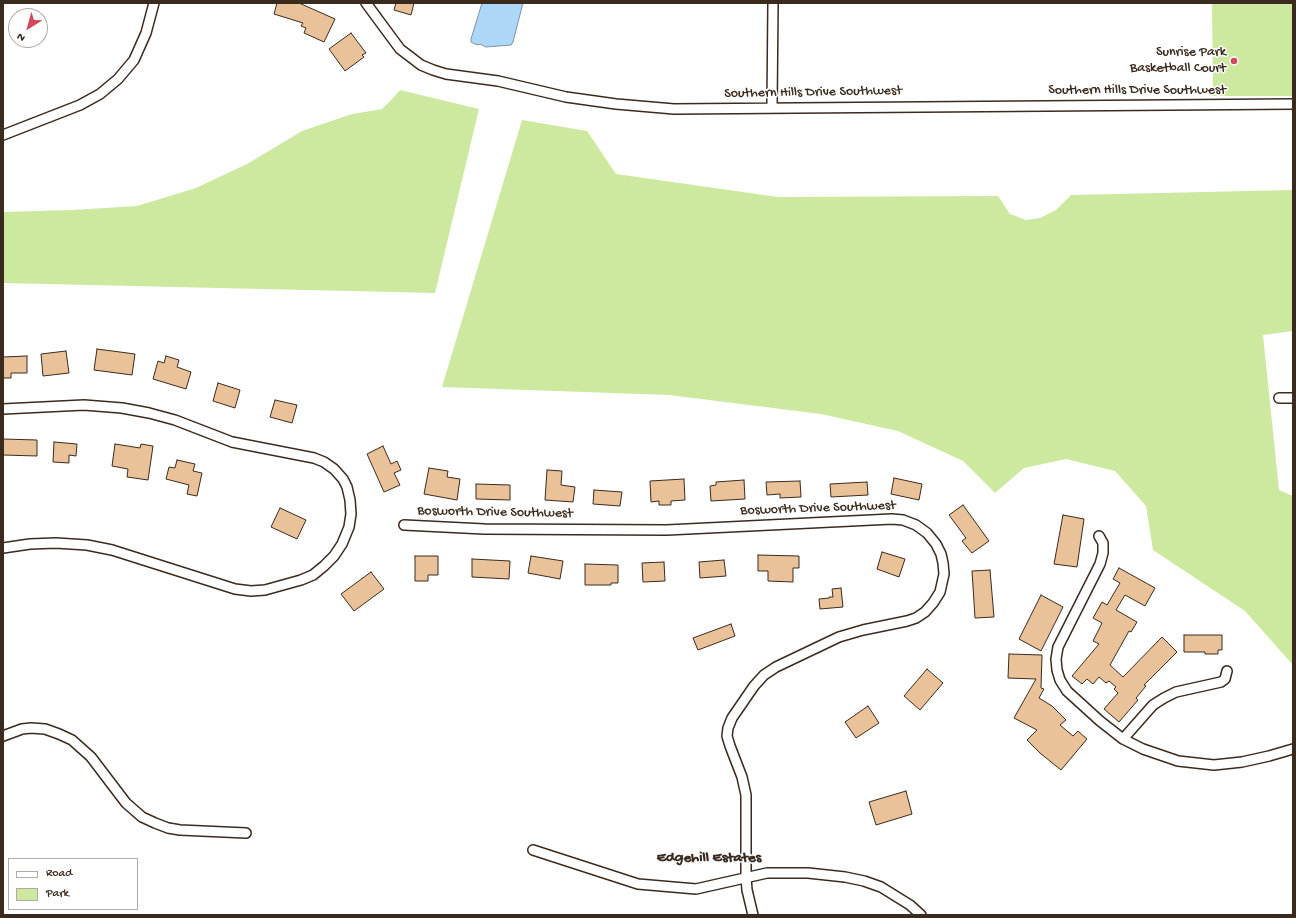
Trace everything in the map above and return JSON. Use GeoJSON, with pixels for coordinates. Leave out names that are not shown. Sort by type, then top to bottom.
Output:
{"type":"FeatureCollection","features":[{"type":"Feature","properties":{"kind":"street"},"geometry":{"type":"LineString","coordinates":[[3,135],[80,105],[100,94],[118,79],[134,60],[146,32],[154,3]]}},
{"type":"Feature","properties":{"kind":"street","name":"Southern Hills Drive Southwest"},"geometry":{"type":"LineString","coordinates":[[366,3],[400,49],[409,58],[420,65],[446,74],[498,81],[566,97],[616,104],[674,109],[772,107],[1293,104]]}},
{"type":"Feature","properties":{"kind":"street"},"geometry":{"type":"LineString","coordinates":[[772,107],[773,3]]}},
{"type":"Feature","properties":{"kind":"street"},"geometry":{"type":"LineString","coordinates":[[1279,398],[1293,398]]}},
{"type":"Feature","properties":{"kind":"street"},"geometry":{"type":"LineString","coordinates":[[3,409],[84,405],[122,408],[175,420],[232,442],[314,458],[324,462],[334,469],[343,479],[347,487],[350,500],[351,514],[349,527],[342,544],[334,556],[324,566],[301,580],[265,590],[251,591],[235,589],[120,552],[87,545],[56,543],[30,544],[3,548]]}},
{"type":"Feature","properties":{"kind":"street","name":"Bosworth Drive Southwest"},"geometry":{"type":"LineString","coordinates":[[404,525],[484,529],[667,530],[892,519],[903,520],[916,525],[927,533],[936,544],[941,554],[944,574],[940,592],[925,612],[908,622],[863,630],[839,638],[776,667],[764,675],[754,686],[732,718],[727,736],[742,777],[746,795],[746,877],[747,890],[753,915]]}},
{"type":"Feature","properties":{"kind":"street"},"geometry":{"type":"LineString","coordinates":[[1099,536],[1103,543],[1103,553],[1100,564],[1060,641],[1056,660],[1060,680],[1067,691],[1100,721],[1123,739],[1162,757],[1194,764],[1214,765],[1242,762],[1293,749]]}},
{"type":"Feature","properties":{"kind":"street"},"geometry":{"type":"LineString","coordinates":[[1123,739],[1153,705],[1176,692],[1221,682],[1225,678],[1227,671]]}},
{"type":"Feature","properties":{"kind":"street"},"geometry":{"type":"LineString","coordinates":[[3,736],[22,729],[31,728],[59,734],[72,740],[91,757],[126,803],[142,816],[155,823],[168,828],[180,830],[246,833]]}},
{"type":"Feature","properties":{"kind":"street"},"geometry":{"type":"LineString","coordinates":[[533,850],[638,884],[696,889],[767,873],[808,873],[852,878],[864,881],[888,891],[910,905],[921,915]]}},
{"type":"Feature","properties":{"kind":"green space"},"geometry":{"type":"Polygon","coordinates":[[[1212,3],[1293,3],[1293,96],[1213,96],[1212,3]]]}},
{"type":"Feature","properties":{"kind":"green space"},"geometry":{"type":"Polygon","coordinates":[[[400,90],[479,109],[435,293],[3,283],[3,212],[137,206],[196,188],[247,164],[302,131],[352,114],[382,109],[400,90]]]}},
{"type":"Feature","properties":{"kind":"green space"},"geometry":{"type":"Polygon","coordinates":[[[522,120],[587,131],[616,174],[778,197],[998,196],[1010,214],[1026,220],[1040,218],[1056,210],[1071,195],[1293,190],[1293,331],[1263,335],[1279,490],[1293,496],[1293,665],[1245,611],[1153,550],[1146,506],[1115,471],[1066,459],[1024,468],[995,493],[963,461],[898,431],[821,414],[669,395],[442,387],[522,120]]]}},
{"type":"Feature","properties":{"kind":"water"},"geometry":{"type":"Polygon","coordinates":[[[482,3],[523,3],[511,45],[486,47],[471,42],[482,3]]]}},
{"type":"Feature","properties":{"kind":"building"},"geometry":{"type":"Polygon","coordinates":[[[277,3],[299,3],[335,19],[324,42],[304,33],[306,28],[301,26],[303,23],[274,14],[277,3]]]}},
{"type":"Feature","properties":{"kind":"building"},"geometry":{"type":"Polygon","coordinates":[[[396,3],[414,3],[411,15],[394,10],[396,3]]]}},
{"type":"Feature","properties":{"kind":"building"},"geometry":{"type":"Polygon","coordinates":[[[351,33],[366,53],[362,55],[364,57],[345,71],[329,49],[351,33]]]}},
{"type":"Feature","properties":{"kind":"building"},"geometry":{"type":"Polygon","coordinates":[[[97,349],[135,354],[132,375],[94,370],[97,349]]]}},
{"type":"Feature","properties":{"kind":"building"},"geometry":{"type":"Polygon","coordinates":[[[66,351],[69,373],[43,376],[41,354],[66,351]]]}},
{"type":"Feature","properties":{"kind":"building"},"geometry":{"type":"Polygon","coordinates":[[[27,356],[27,373],[11,373],[11,378],[3,378],[3,357],[27,356]]]}},
{"type":"Feature","properties":{"kind":"building"},"geometry":{"type":"Polygon","coordinates":[[[166,356],[179,360],[177,367],[191,372],[186,389],[153,379],[158,361],[164,363],[166,356]]]}},
{"type":"Feature","properties":{"kind":"building"},"geometry":{"type":"Polygon","coordinates":[[[218,383],[240,390],[235,408],[213,401],[218,383]]]}},
{"type":"Feature","properties":{"kind":"building"},"geometry":{"type":"Polygon","coordinates":[[[275,400],[297,405],[292,423],[270,417],[275,400]]]}},
{"type":"Feature","properties":{"kind":"building"},"geometry":{"type":"Polygon","coordinates":[[[3,439],[37,440],[37,456],[3,455],[3,439]]]}},
{"type":"Feature","properties":{"kind":"building"},"geometry":{"type":"Polygon","coordinates":[[[54,442],[77,444],[76,456],[69,455],[69,463],[53,462],[54,442]]]}},
{"type":"Feature","properties":{"kind":"building"},"geometry":{"type":"Polygon","coordinates":[[[115,444],[140,448],[141,444],[153,446],[148,480],[127,477],[128,469],[112,466],[115,444]]]}},
{"type":"Feature","properties":{"kind":"building"},"geometry":{"type":"Polygon","coordinates":[[[383,446],[391,464],[397,461],[401,470],[394,473],[400,485],[384,492],[367,454],[383,446]]]}},
{"type":"Feature","properties":{"kind":"building"},"geometry":{"type":"Polygon","coordinates":[[[177,460],[195,464],[193,471],[202,473],[197,496],[187,494],[189,485],[166,479],[169,467],[175,468],[177,460]]]}},
{"type":"Feature","properties":{"kind":"building"},"geometry":{"type":"Polygon","coordinates":[[[429,468],[448,471],[447,477],[460,479],[457,500],[424,494],[429,468]]]}},
{"type":"Feature","properties":{"kind":"building"},"geometry":{"type":"Polygon","coordinates":[[[547,470],[562,471],[561,485],[575,487],[573,502],[545,500],[547,470]]]}},
{"type":"Feature","properties":{"kind":"building"},"geometry":{"type":"Polygon","coordinates":[[[894,478],[922,484],[919,500],[891,494],[894,478]]]}},
{"type":"Feature","properties":{"kind":"building"},"geometry":{"type":"Polygon","coordinates":[[[684,479],[685,500],[671,501],[671,505],[659,505],[659,501],[651,502],[650,481],[684,479]]]}},
{"type":"Feature","properties":{"kind":"building"},"geometry":{"type":"Polygon","coordinates":[[[744,480],[745,499],[711,501],[710,486],[716,485],[716,482],[744,480]]]}},
{"type":"Feature","properties":{"kind":"building"},"geometry":{"type":"Polygon","coordinates":[[[800,481],[801,497],[780,498],[780,494],[767,495],[766,482],[800,481]]]}},
{"type":"Feature","properties":{"kind":"building"},"geometry":{"type":"Polygon","coordinates":[[[867,482],[868,495],[831,497],[830,484],[867,482]]]}},
{"type":"Feature","properties":{"kind":"building"},"geometry":{"type":"Polygon","coordinates":[[[476,484],[510,485],[510,500],[476,499],[476,484]]]}},
{"type":"Feature","properties":{"kind":"building"},"geometry":{"type":"Polygon","coordinates":[[[594,490],[622,492],[620,506],[593,504],[594,490]]]}},
{"type":"Feature","properties":{"kind":"building"},"geometry":{"type":"Polygon","coordinates":[[[963,505],[989,541],[972,553],[962,541],[966,538],[949,515],[963,505]]]}},
{"type":"Feature","properties":{"kind":"building"},"geometry":{"type":"Polygon","coordinates":[[[280,508],[306,520],[297,539],[271,527],[280,508]]]}},
{"type":"Feature","properties":{"kind":"building"},"geometry":{"type":"Polygon","coordinates":[[[1063,515],[1084,519],[1077,567],[1054,564],[1063,515]]]}},
{"type":"Feature","properties":{"kind":"building"},"geometry":{"type":"Polygon","coordinates":[[[882,552],[905,559],[899,577],[877,569],[882,552]]]}},
{"type":"Feature","properties":{"kind":"building"},"geometry":{"type":"Polygon","coordinates":[[[758,555],[799,556],[799,568],[793,568],[793,582],[768,581],[768,571],[758,571],[758,555]]]}},
{"type":"Feature","properties":{"kind":"building"},"geometry":{"type":"Polygon","coordinates":[[[415,556],[438,556],[438,575],[428,575],[428,581],[415,581],[415,556]]]}},
{"type":"Feature","properties":{"kind":"building"},"geometry":{"type":"Polygon","coordinates":[[[531,556],[563,561],[560,579],[528,573],[531,556]]]}},
{"type":"Feature","properties":{"kind":"building"},"geometry":{"type":"Polygon","coordinates":[[[472,559],[510,561],[509,579],[472,577],[472,559]]]}},
{"type":"Feature","properties":{"kind":"building"},"geometry":{"type":"Polygon","coordinates":[[[724,560],[726,576],[700,578],[699,562],[724,560]]]}},
{"type":"Feature","properties":{"kind":"building"},"geometry":{"type":"Polygon","coordinates":[[[664,562],[665,581],[643,582],[642,563],[664,562]]]}},
{"type":"Feature","properties":{"kind":"building"},"geometry":{"type":"Polygon","coordinates":[[[585,564],[618,565],[618,583],[611,583],[611,585],[585,585],[585,564]]]}},
{"type":"Feature","properties":{"kind":"building"},"geometry":{"type":"Polygon","coordinates":[[[1119,568],[1155,588],[1145,606],[1125,595],[1116,610],[1137,622],[1131,632],[1129,631],[1110,665],[1123,677],[1162,637],[1177,652],[1144,685],[1146,686],[1136,698],[1138,700],[1119,722],[1104,709],[1118,693],[1114,689],[1116,687],[1109,681],[1106,683],[1099,677],[1093,684],[1087,679],[1082,684],[1072,676],[1099,644],[1093,641],[1102,623],[1093,618],[1102,602],[1107,605],[1120,583],[1113,579],[1119,568]]]}},
{"type":"Feature","properties":{"kind":"building"},"geometry":{"type":"Polygon","coordinates":[[[990,570],[994,617],[975,618],[972,571],[990,570]]]}},
{"type":"Feature","properties":{"kind":"building"},"geometry":{"type":"Polygon","coordinates":[[[371,572],[384,589],[354,611],[341,594],[371,572]]]}},
{"type":"Feature","properties":{"kind":"building"},"geometry":{"type":"Polygon","coordinates":[[[841,588],[843,607],[820,609],[819,599],[833,597],[832,589],[841,588]]]}},
{"type":"Feature","properties":{"kind":"building"},"geometry":{"type":"Polygon","coordinates":[[[1041,595],[1063,607],[1041,651],[1019,639],[1041,595]]]}},
{"type":"Feature","properties":{"kind":"building"},"geometry":{"type":"Polygon","coordinates":[[[731,624],[735,636],[698,650],[693,638],[731,624]]]}},
{"type":"Feature","properties":{"kind":"building"},"geometry":{"type":"Polygon","coordinates":[[[1184,635],[1222,635],[1222,650],[1218,650],[1218,654],[1205,654],[1205,652],[1184,652],[1184,635]]]}},
{"type":"Feature","properties":{"kind":"building"},"geometry":{"type":"Polygon","coordinates":[[[1009,654],[1042,655],[1041,688],[1044,689],[1039,698],[1052,706],[1066,720],[1060,725],[1073,736],[1078,731],[1087,739],[1061,770],[1027,740],[1037,730],[1014,718],[1036,679],[1008,678],[1009,654]]]}},
{"type":"Feature","properties":{"kind":"building"},"geometry":{"type":"Polygon","coordinates":[[[927,669],[943,683],[920,710],[904,696],[927,669]]]}},
{"type":"Feature","properties":{"kind":"building"},"geometry":{"type":"Polygon","coordinates":[[[868,706],[879,723],[856,738],[845,722],[868,706]]]}},
{"type":"Feature","properties":{"kind":"building"},"geometry":{"type":"Polygon","coordinates":[[[906,791],[912,814],[876,825],[869,802],[906,791]]]}},
{"type":"Feature","properties":{"kind":"place","name":"Sunrise Park Basketball Court"},"geometry":{"type":"Point","coordinates":[1234,61]}},
{"type":"Feature","properties":{"kind":"district","name":"Edgehill Estates"},"geometry":{"type":"Point","coordinates":[709,859]}}]}
